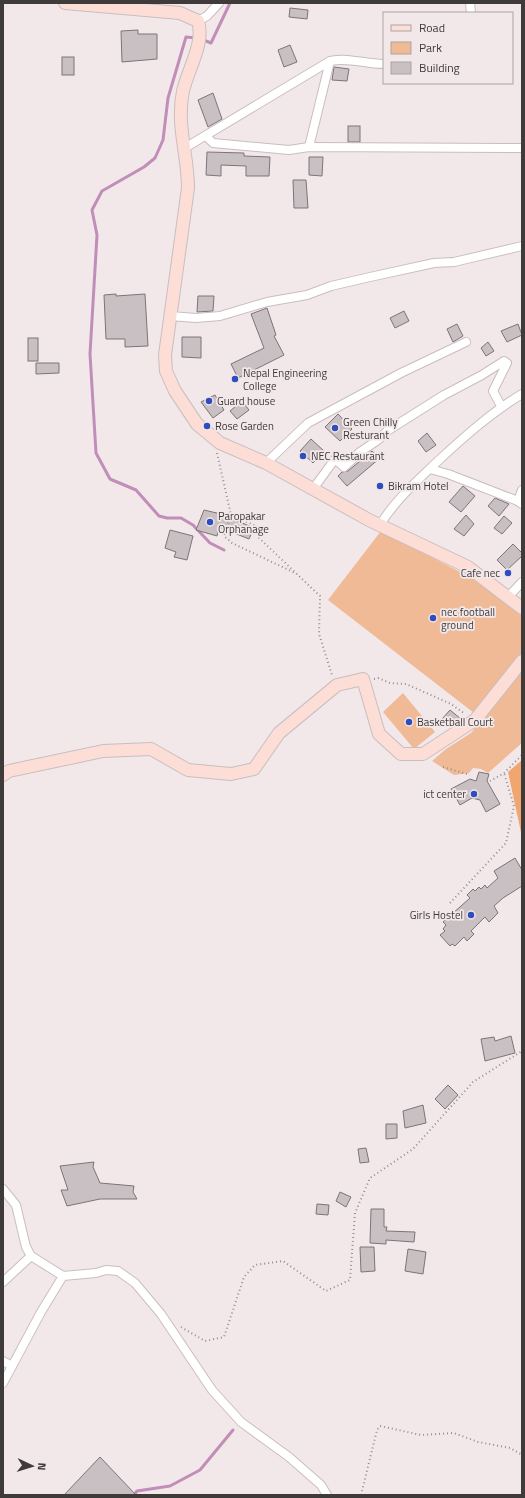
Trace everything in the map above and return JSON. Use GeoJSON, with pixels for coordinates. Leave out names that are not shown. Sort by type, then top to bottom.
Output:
{"type":"FeatureCollection","features":[{"type":"Feature","properties":{"kind":"street"},"geometry":{"type":"LineString","coordinates":[[65,3],[180,14],[198,21]]}},
{"type":"Feature","properties":{"kind":"street"},"geometry":{"type":"LineString","coordinates":[[198,21],[207,16],[219,3]]}},
{"type":"Feature","properties":{"kind":"street"},"geometry":{"type":"LineString","coordinates":[[198,21],[200,27],[200,38],[183,91],[180,112],[183,149],[188,169],[187,204],[165,355],[166,371],[174,390],[197,424],[220,443],[266,463],[380,526],[468,567],[522,608]]}},
{"type":"Feature","properties":{"kind":"street"},"geometry":{"type":"LineString","coordinates":[[183,149],[277,91],[330,61],[351,59],[372,64],[383,64]]}},
{"type":"Feature","properties":{"kind":"street"},"geometry":{"type":"LineString","coordinates":[[309,147],[330,61]]}},
{"type":"Feature","properties":{"kind":"street"},"geometry":{"type":"LineString","coordinates":[[206,136],[213,143],[289,150],[309,147],[522,148]]}},
{"type":"Feature","properties":{"kind":"street"},"geometry":{"type":"LineString","coordinates":[[170,316],[196,318],[220,316],[267,302],[307,295],[331,286],[434,263],[454,262],[522,246]]}},
{"type":"Feature","properties":{"kind":"street"},"geometry":{"type":"LineString","coordinates":[[266,463],[308,423],[401,373],[466,342]]}},
{"type":"Feature","properties":{"kind":"street"},"geometry":{"type":"LineString","coordinates":[[313,489],[335,459],[344,467],[360,452],[378,440],[387,431],[444,395],[482,375],[504,361],[507,362],[493,391],[501,406]]}},
{"type":"Feature","properties":{"kind":"street"},"geometry":{"type":"LineString","coordinates":[[380,526],[391,508],[430,469],[501,406],[522,394]]}},
{"type":"Feature","properties":{"kind":"street"},"geometry":{"type":"LineString","coordinates":[[430,469],[520,502],[522,490]]}},
{"type":"Feature","properties":{"kind":"street"},"geometry":{"type":"LineString","coordinates":[[508,597],[522,582]]}},
{"type":"Feature","properties":{"kind":"street"},"geometry":{"type":"LineString","coordinates":[[3,775],[9,770],[103,751],[151,749],[188,770],[231,774],[254,769],[279,733],[337,685],[363,679],[379,734],[401,754],[423,754],[475,720],[522,661]]}},
{"type":"Feature","properties":{"kind":"street"},"geometry":{"type":"LineString","coordinates":[[3,1189],[16,1205],[26,1247],[31,1256],[63,1276],[96,1273],[106,1270],[118,1271],[135,1283],[161,1314],[212,1390],[242,1422],[300,1466],[321,1485],[327,1495]]}},
{"type":"Feature","properties":{"kind":"street"},"geometry":{"type":"LineString","coordinates":[[3,1282],[31,1256]]}},
{"type":"Feature","properties":{"kind":"street"},"geometry":{"type":"LineString","coordinates":[[3,1383],[41,1312],[63,1276]]}},
{"type":"Feature","properties":{"kind":"street"},"geometry":{"type":"LineString","coordinates":[[3,1361],[12,1366]]}},
{"type":"Feature","properties":{"kind":"path"},"geometry":{"type":"LineString","coordinates":[[220,443],[217,454],[231,515],[224,536],[232,542],[298,574]]}},
{"type":"Feature","properties":{"kind":"path"},"geometry":{"type":"LineString","coordinates":[[231,515],[258,527],[258,537],[320,596],[319,634],[332,676],[337,685]]}},
{"type":"Feature","properties":{"kind":"path"},"geometry":{"type":"LineString","coordinates":[[363,679],[378,678],[390,683],[406,684],[451,704],[475,720]]}},
{"type":"Feature","properties":{"kind":"path"},"geometry":{"type":"LineString","coordinates":[[490,781],[504,773],[522,755]]}},
{"type":"Feature","properties":{"kind":"path"},"geometry":{"type":"LineString","coordinates":[[443,767],[470,776]]}},
{"type":"Feature","properties":{"kind":"path"},"geometry":{"type":"LineString","coordinates":[[450,903],[506,843],[514,806],[504,773]]}},
{"type":"Feature","properties":{"kind":"path"},"geometry":{"type":"LineString","coordinates":[[180,1325],[205,1341],[224,1337],[244,1277],[255,1265],[283,1261],[326,1291],[350,1280],[355,1213],[370,1178],[413,1149],[474,1082],[522,1051]]}},
{"type":"Feature","properties":{"kind":"path"},"geometry":{"type":"LineString","coordinates":[[361,1495],[369,1469],[377,1430],[380,1426],[421,1435],[454,1433],[478,1442],[510,1448],[522,1455]]}},
{"type":"Feature","properties":{"kind":"green space"},"geometry":{"type":"Polygon","coordinates":[[[381,531],[491,588],[522,615],[522,654],[474,713],[328,600],[381,531]]]}},
{"type":"Feature","properties":{"kind":"green space"},"geometry":{"type":"Polygon","coordinates":[[[522,669],[522,743],[488,773],[481,769],[473,768],[469,773],[454,775],[432,761],[446,749],[471,733],[522,669]]]}},
{"type":"Feature","properties":{"kind":"green space","name":"Basketball Court"},"geometry":{"type":"Polygon","coordinates":[[[403,693],[435,732],[414,749],[383,712],[403,693]]]}},
{"type":"Feature","properties":{"kind":"shaded area"},"geometry":{"type":"Polygon","coordinates":[[[522,760],[522,837],[508,772],[522,760]]]}},
{"type":"Feature","properties":{"kind":"building"},"geometry":{"type":"Polygon","coordinates":[[[290,8],[308,10],[307,19],[289,17],[290,8]]]}},
{"type":"Feature","properties":{"kind":"building"},"geometry":{"type":"Polygon","coordinates":[[[138,30],[138,34],[157,34],[157,59],[122,62],[121,31],[138,30]]]}},
{"type":"Feature","properties":{"kind":"building"},"geometry":{"type":"Polygon","coordinates":[[[290,45],[297,62],[284,67],[278,50],[290,45]]]}},
{"type":"Feature","properties":{"kind":"building"},"geometry":{"type":"Polygon","coordinates":[[[62,57],[74,57],[74,75],[62,75],[62,57]]]}},
{"type":"Feature","properties":{"kind":"building"},"geometry":{"type":"Polygon","coordinates":[[[334,67],[349,69],[347,81],[332,80],[334,67]]]}},
{"type":"Feature","properties":{"kind":"building"},"geometry":{"type":"Polygon","coordinates":[[[213,93],[222,119],[208,127],[198,100],[213,93]]]}},
{"type":"Feature","properties":{"kind":"building"},"geometry":{"type":"Polygon","coordinates":[[[348,126],[360,126],[360,142],[348,142],[348,126]]]}},
{"type":"Feature","properties":{"kind":"building"},"geometry":{"type":"Polygon","coordinates":[[[207,152],[244,153],[244,156],[270,157],[269,176],[246,176],[246,166],[221,165],[221,176],[206,175],[207,152]]]}},
{"type":"Feature","properties":{"kind":"building"},"geometry":{"type":"Polygon","coordinates":[[[309,157],[323,157],[322,176],[309,175],[309,157]]]}},
{"type":"Feature","properties":{"kind":"building"},"geometry":{"type":"Polygon","coordinates":[[[293,180],[306,180],[308,208],[294,208],[293,180]]]}},
{"type":"Feature","properties":{"kind":"building"},"geometry":{"type":"Polygon","coordinates":[[[116,294],[116,296],[145,294],[148,346],[125,347],[125,339],[106,339],[104,295],[116,294]]]}},
{"type":"Feature","properties":{"kind":"building"},"geometry":{"type":"Polygon","coordinates":[[[198,296],[214,296],[213,311],[197,312],[198,296]]]}},
{"type":"Feature","properties":{"kind":"building"},"geometry":{"type":"Polygon","coordinates":[[[267,308],[276,335],[274,336],[284,355],[238,378],[231,364],[264,348],[251,314],[267,308]]]}},
{"type":"Feature","properties":{"kind":"building"},"geometry":{"type":"Polygon","coordinates":[[[404,311],[409,321],[395,328],[390,318],[404,311]]]}},
{"type":"Feature","properties":{"kind":"building"},"geometry":{"type":"Polygon","coordinates":[[[457,324],[463,336],[453,342],[447,329],[457,324]]]}},
{"type":"Feature","properties":{"kind":"building"},"geometry":{"type":"Polygon","coordinates":[[[518,324],[522,335],[507,342],[501,331],[518,324]]]}},
{"type":"Feature","properties":{"kind":"building"},"geometry":{"type":"Polygon","coordinates":[[[182,337],[201,337],[201,358],[182,357],[182,337]]]}},
{"type":"Feature","properties":{"kind":"building"},"geometry":{"type":"Polygon","coordinates":[[[28,338],[38,338],[38,361],[28,361],[28,338]]]}},
{"type":"Feature","properties":{"kind":"building"},"geometry":{"type":"Polygon","coordinates":[[[488,342],[494,351],[486,356],[481,348],[488,342]]]}},
{"type":"Feature","properties":{"kind":"building"},"geometry":{"type":"Polygon","coordinates":[[[36,363],[59,363],[59,373],[36,374],[36,363]]]}},
{"type":"Feature","properties":{"kind":"building"},"geometry":{"type":"Polygon","coordinates":[[[215,395],[224,410],[213,418],[201,402],[215,395]]]}},
{"type":"Feature","properties":{"kind":"building"},"geometry":{"type":"Polygon","coordinates":[[[242,401],[249,410],[237,419],[230,411],[242,401]]]}},
{"type":"Feature","properties":{"kind":"building"},"geometry":{"type":"Polygon","coordinates":[[[338,414],[352,429],[340,441],[325,427],[338,414]]]}},
{"type":"Feature","properties":{"kind":"building"},"geometry":{"type":"Polygon","coordinates":[[[427,433],[436,445],[426,452],[418,441],[427,433]]]}},
{"type":"Feature","properties":{"kind":"building"},"geometry":{"type":"Polygon","coordinates":[[[311,439],[324,451],[313,463],[300,451],[311,439]]]}},
{"type":"Feature","properties":{"kind":"building"},"geometry":{"type":"Polygon","coordinates":[[[372,451],[380,458],[347,486],[338,476],[342,472],[348,471],[372,451]]]}},
{"type":"Feature","properties":{"kind":"building"},"geometry":{"type":"Polygon","coordinates":[[[463,486],[475,496],[461,512],[449,502],[463,486]]]}},
{"type":"Feature","properties":{"kind":"building"},"geometry":{"type":"Polygon","coordinates":[[[495,498],[509,504],[499,516],[488,506],[495,498]]]}},
{"type":"Feature","properties":{"kind":"building"},"geometry":{"type":"Polygon","coordinates":[[[204,510],[221,514],[254,528],[249,539],[219,527],[217,536],[196,530],[204,510]]]}},
{"type":"Feature","properties":{"kind":"building"},"geometry":{"type":"Polygon","coordinates":[[[466,515],[474,524],[464,536],[454,529],[466,515]]]}},
{"type":"Feature","properties":{"kind":"building"},"geometry":{"type":"Polygon","coordinates":[[[504,516],[512,523],[502,534],[494,528],[504,516]]]}},
{"type":"Feature","properties":{"kind":"building"},"geometry":{"type":"Polygon","coordinates":[[[170,530],[193,536],[187,560],[174,557],[176,552],[165,548],[170,530]]]}},
{"type":"Feature","properties":{"kind":"building"},"geometry":{"type":"Polygon","coordinates":[[[513,544],[522,553],[522,556],[507,570],[497,560],[513,544]]]}},
{"type":"Feature","properties":{"kind":"building"},"geometry":{"type":"Polygon","coordinates":[[[450,710],[461,719],[451,727],[442,719],[450,710]]]}},
{"type":"Feature","properties":{"kind":"building","name":"ict center"},"geometry":{"type":"Polygon","coordinates":[[[479,772],[489,774],[487,781],[500,804],[486,812],[480,800],[472,798],[460,805],[451,789],[470,779],[476,781],[479,772]]]}},
{"type":"Feature","properties":{"kind":"building","name":"Girls Hostel"},"geometry":{"type":"Polygon","coordinates":[[[515,858],[522,870],[522,886],[503,898],[494,906],[498,913],[489,922],[485,917],[471,931],[474,934],[467,941],[464,937],[455,946],[452,944],[450,946],[440,935],[445,931],[443,929],[446,925],[443,922],[470,898],[467,895],[473,889],[475,891],[479,887],[481,889],[485,885],[487,888],[498,878],[494,871],[515,858]]]}},
{"type":"Feature","properties":{"kind":"building"},"geometry":{"type":"Polygon","coordinates":[[[511,1036],[515,1053],[485,1061],[481,1039],[494,1037],[495,1041],[511,1036]]]}},
{"type":"Feature","properties":{"kind":"building"},"geometry":{"type":"Polygon","coordinates":[[[448,1085],[458,1095],[445,1109],[435,1099],[448,1085]]]}},
{"type":"Feature","properties":{"kind":"building"},"geometry":{"type":"Polygon","coordinates":[[[423,1105],[426,1123],[405,1128],[403,1111],[423,1105]]]}},
{"type":"Feature","properties":{"kind":"building"},"geometry":{"type":"Polygon","coordinates":[[[386,1124],[397,1124],[397,1138],[386,1139],[386,1124]]]}},
{"type":"Feature","properties":{"kind":"building"},"geometry":{"type":"Polygon","coordinates":[[[366,1148],[369,1162],[360,1163],[358,1149],[366,1148]]]}},
{"type":"Feature","properties":{"kind":"building"},"geometry":{"type":"Polygon","coordinates":[[[94,1162],[93,1167],[100,1183],[134,1186],[133,1192],[137,1199],[100,1199],[67,1206],[61,1190],[68,1190],[60,1166],[94,1162]]]}},
{"type":"Feature","properties":{"kind":"building"},"geometry":{"type":"Polygon","coordinates":[[[340,1192],[351,1197],[346,1207],[336,1201],[340,1192]]]}},
{"type":"Feature","properties":{"kind":"building"},"geometry":{"type":"Polygon","coordinates":[[[317,1204],[329,1205],[328,1215],[316,1214],[317,1204]]]}},
{"type":"Feature","properties":{"kind":"building"},"geometry":{"type":"Polygon","coordinates":[[[371,1209],[384,1209],[384,1227],[387,1227],[386,1231],[415,1232],[414,1242],[386,1240],[386,1244],[370,1243],[371,1209]]]}},
{"type":"Feature","properties":{"kind":"building"},"geometry":{"type":"Polygon","coordinates":[[[360,1247],[374,1247],[375,1271],[361,1272],[360,1247]]]}},
{"type":"Feature","properties":{"kind":"building"},"geometry":{"type":"Polygon","coordinates":[[[408,1249],[426,1252],[423,1274],[405,1271],[408,1249]]]}},
{"type":"Feature","properties":{"kind":"building"},"geometry":{"type":"Polygon","coordinates":[[[100,1457],[136,1495],[64,1495],[100,1457]]]}},
{"type":"Feature","properties":{"kind":"waterway"},"geometry":{"type":"LineString","coordinates":[[201,39],[211,43],[230,3]]}},
{"type":"Feature","properties":{"kind":"waterway"},"geometry":{"type":"LineString","coordinates":[[196,38],[186,37],[168,98],[163,140],[155,158],[144,167],[102,191],[92,210],[97,235],[90,354],[96,453],[110,479],[136,490],[159,516],[167,518],[181,518],[193,525],[210,543],[224,550]]}},
{"type":"Feature","properties":{"kind":"waterway"},"geometry":{"type":"LineString","coordinates":[[134,1495],[137,1491],[170,1486],[200,1470],[233,1430]]}},
{"type":"Feature","properties":{"kind":"place","name":"Nepal Engineering College"},"geometry":{"type":"Point","coordinates":[235,379]}},
{"type":"Feature","properties":{"kind":"place","name":"Guard house"},"geometry":{"type":"Point","coordinates":[209,401]}},
{"type":"Feature","properties":{"kind":"place","name":"Rose Garden"},"geometry":{"type":"Point","coordinates":[207,426]}},
{"type":"Feature","properties":{"kind":"place","name":"Green Chilly Resturant"},"geometry":{"type":"Point","coordinates":[335,428]}},
{"type":"Feature","properties":{"kind":"place","name":"NEC Restaurant"},"geometry":{"type":"Point","coordinates":[303,456]}},
{"type":"Feature","properties":{"kind":"place","name":"Bikram Hotel"},"geometry":{"type":"Point","coordinates":[380,486]}},
{"type":"Feature","properties":{"kind":"place","name":"Paropakar Orphanage"},"geometry":{"type":"Point","coordinates":[210,522]}},
{"type":"Feature","properties":{"kind":"place","name":"Cafe nec"},"geometry":{"type":"Point","coordinates":[508,573]}},
{"type":"Feature","properties":{"kind":"place","name":"nec football ground"},"geometry":{"type":"Point","coordinates":[433,618]}},
{"type":"Feature","properties":{"kind":"place","name":"Basketball Court"},"geometry":{"type":"Point","coordinates":[409,722]}},
{"type":"Feature","properties":{"kind":"place","name":"ict center"},"geometry":{"type":"Point","coordinates":[474,794]}},
{"type":"Feature","properties":{"kind":"place","name":"Girls Hostel"},"geometry":{"type":"Point","coordinates":[471,915]}}]}
